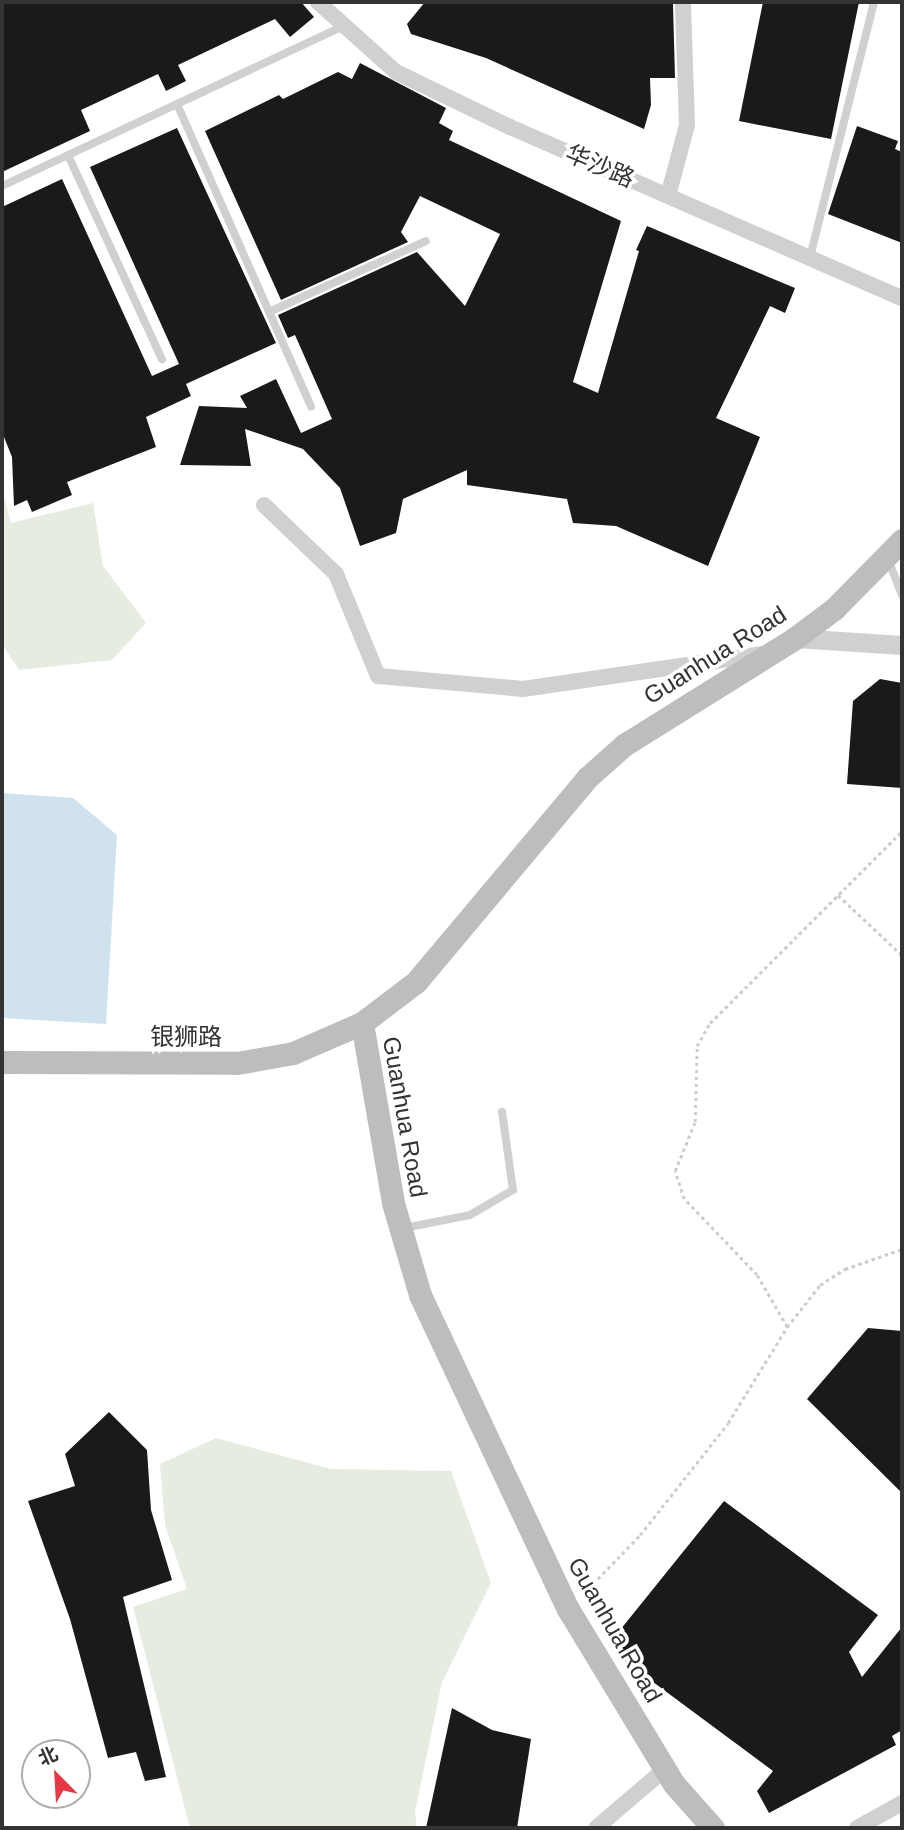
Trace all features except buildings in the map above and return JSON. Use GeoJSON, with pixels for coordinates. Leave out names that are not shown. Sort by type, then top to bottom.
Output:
{"type":"FeatureCollection","features":[{"type":"Feature","properties":{"kind":"main road","name":"Guanhua Road"},"geometry":{"type":"LineString","coordinates":[[713,1828],[665,1769],[568,1609],[420,1295],[393,1203],[362,1023],[416,982],[587,778],[624,745],[764,654],[795,638],[834,609],[894,548]]}},
{"type":"Feature","properties":{"kind":"main road","name":"银狮路"},"geometry":{"type":"LineString","coordinates":[[2,1062],[237,1063],[293,1053],[362,1023]]}},
{"type":"Feature","properties":{"kind":"street","name":"华沙路"},"geometry":{"type":"LineString","coordinates":[[318,2],[396,72],[510,127],[902,298]]}},
{"type":"Feature","properties":{"kind":"street"},"geometry":{"type":"LineString","coordinates":[[668,196],[687,125],[683,2]]}},
{"type":"Feature","properties":{"kind":"street"},"geometry":{"type":"LineString","coordinates":[[264,505],[335,574],[378,676],[523,689],[764,654]]}},
{"type":"Feature","properties":{"kind":"street"},"geometry":{"type":"LineString","coordinates":[[795,638],[902,645]]}},
{"type":"Feature","properties":{"kind":"street"},"geometry":{"type":"LineString","coordinates":[[596,1828],[665,1769]]}},
{"type":"Feature","properties":{"kind":"street"},"geometry":{"type":"LineString","coordinates":[[857,1828],[902,1803]]}},
{"type":"Feature","properties":{"kind":"lane"},"geometry":{"type":"LineString","coordinates":[[810,257],[874,2]]}},
{"type":"Feature","properties":{"kind":"lane"},"geometry":{"type":"LineString","coordinates":[[2,186],[344,26]]}},
{"type":"Feature","properties":{"kind":"lane"},"geometry":{"type":"LineString","coordinates":[[177,104],[311,407]]}},
{"type":"Feature","properties":{"kind":"lane"},"geometry":{"type":"LineString","coordinates":[[68,155],[162,359]]}},
{"type":"Feature","properties":{"kind":"lane"},"geometry":{"type":"LineString","coordinates":[[269,312],[426,240]]}},
{"type":"Feature","properties":{"kind":"lane"},"geometry":{"type":"LineString","coordinates":[[894,548],[902,595]]}},
{"type":"Feature","properties":{"kind":"lane"},"geometry":{"type":"LineString","coordinates":[[400,1229],[470,1215],[513,1190],[502,1112]]}},
{"type":"Feature","properties":{"kind":"path"},"geometry":{"type":"LineString","coordinates":[[787,1327],[757,1275],[684,1199],[675,1171],[695,1122],[697,1046],[710,1023],[902,831]]}},
{"type":"Feature","properties":{"kind":"path"},"geometry":{"type":"LineString","coordinates":[[838,895],[902,955]]}},
{"type":"Feature","properties":{"kind":"path"},"geometry":{"type":"LineString","coordinates":[[568,1609],[640,1535],[728,1423],[787,1327],[820,1284],[845,1269],[902,1249]]}},
{"type":"Feature","properties":{"kind":"shaded area"},"geometry":{"type":"Polygon","coordinates":[[[2,490],[11,523],[93,503],[103,566],[146,623],[112,660],[19,670],[2,644],[2,490]]]}},
{"type":"Feature","properties":{"kind":"shaded area"},"geometry":{"type":"Polygon","coordinates":[[[216,1438],[331,1469],[451,1471],[491,1583],[442,1682],[415,1812],[417,1828],[190,1828],[133,1607],[187,1589],[165,1525],[160,1464],[216,1438]]]}},
{"type":"Feature","properties":{"kind":"water"},"geometry":{"type":"Polygon","coordinates":[[[2,793],[73,798],[117,835],[106,1024],[2,1018],[2,793]]]}}]}
